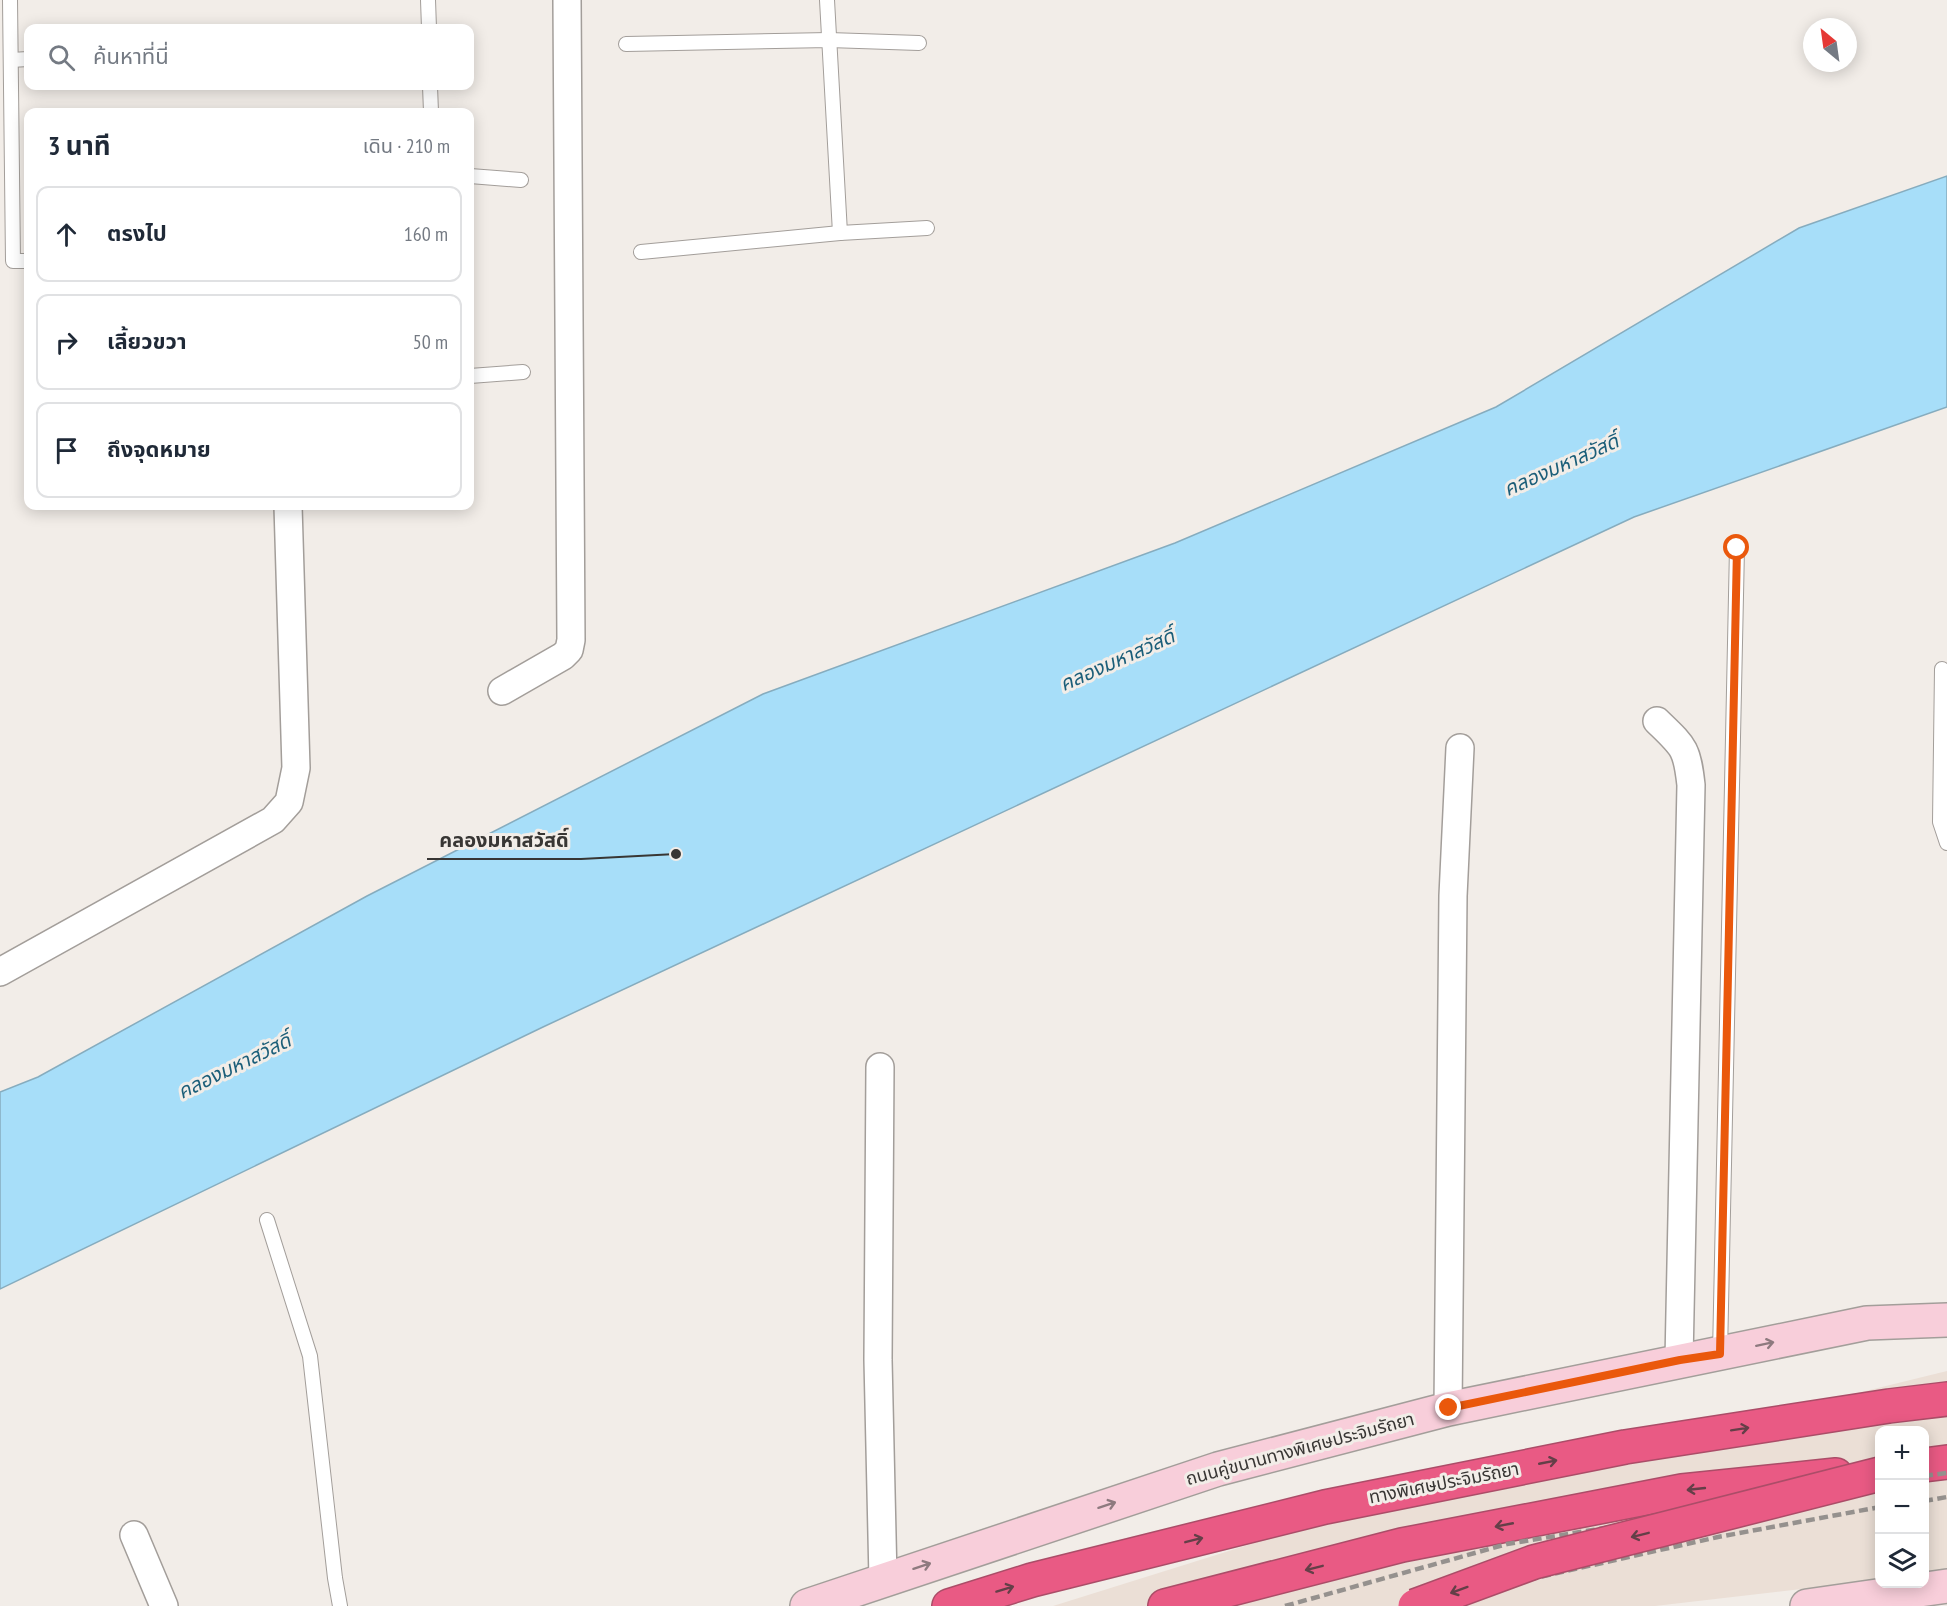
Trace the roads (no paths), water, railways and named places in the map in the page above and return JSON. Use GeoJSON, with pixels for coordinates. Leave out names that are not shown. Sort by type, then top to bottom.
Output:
{"type":"FeatureCollection","features":[{"type":"Feature","properties":{"kind":"highway","name":"ทางพิเศษประจิมรัถยา"},"geometry":{"type":"LineString","coordinates":[[949,1606],[1032,1581],[1324,1507],[1625,1447],[1947,1399]]}},
{"type":"Feature","properties":{"kind":"highway"},"geometry":{"type":"LineString","coordinates":[[1929,1464],[1947,1462]]}},
{"type":"Feature","properties":{"kind":"highway"},"geometry":{"type":"LineString","coordinates":[[1165,1606],[1402,1545],[1682,1491],[1875,1472]]}},
{"type":"Feature","properties":{"kind":"highway"},"geometry":{"type":"LineString","coordinates":[[1415,1606],[1534,1562],[1875,1473]]}},
{"type":"Feature","properties":{"kind":"main road","name":"ถนนคู่ขนานทางพิเศษประจิมรัถยา"},"geometry":{"type":"LineString","coordinates":[[807,1606],[1218,1469],[1449,1408],[1867,1323],[1947,1320]]}},
{"type":"Feature","properties":{"kind":"main road"},"geometry":{"type":"LineString","coordinates":[[1807,1606],[1947,1586]]}},
{"type":"Feature","properties":{"kind":"street"},"geometry":{"type":"LineString","coordinates":[[502,691],[562,656],[568,651],[571,640],[567,0]]}},
{"type":"Feature","properties":{"kind":"street"},"geometry":{"type":"LineString","coordinates":[[0,972],[273,820],[289,802],[296,768],[288,510]]}},
{"type":"Feature","properties":{"kind":"street"},"geometry":{"type":"LineString","coordinates":[[1657,721],[1679,742],[1688,757],[1691,785],[1680,1360]]}},
{"type":"Feature","properties":{"kind":"street"},"geometry":{"type":"LineString","coordinates":[[1449,1408],[1453,896],[1460,748]]}},
{"type":"Feature","properties":{"kind":"street"},"geometry":{"type":"LineString","coordinates":[[880,1067],[878,1360],[883,1579]]}},
{"type":"Feature","properties":{"kind":"street"},"geometry":{"type":"LineString","coordinates":[[134,1535],[164,1606]]}},
{"type":"Feature","properties":{"kind":"lane"},"geometry":{"type":"LineString","coordinates":[[10,0],[13,261],[24,261]]}},
{"type":"Feature","properties":{"kind":"lane"},"geometry":{"type":"LineString","coordinates":[[428,0],[429,24]]}},
{"type":"Feature","properties":{"kind":"lane"},"geometry":{"type":"LineString","coordinates":[[826,0],[840,233]]}},
{"type":"Feature","properties":{"kind":"lane"},"geometry":{"type":"LineString","coordinates":[[626,44],[829,40],[919,43]]}},
{"type":"Feature","properties":{"kind":"lane"},"geometry":{"type":"LineString","coordinates":[[11,60],[24,59]]}},
{"type":"Feature","properties":{"kind":"lane"},"geometry":{"type":"LineString","coordinates":[[430,90],[431,108]]}},
{"type":"Feature","properties":{"kind":"lane"},"geometry":{"type":"LineString","coordinates":[[474,176],[521,180]]}},
{"type":"Feature","properties":{"kind":"lane"},"geometry":{"type":"LineString","coordinates":[[641,252],[840,233],[927,228]]}},
{"type":"Feature","properties":{"kind":"lane"},"geometry":{"type":"LineString","coordinates":[[474,376],[523,372]]}},
{"type":"Feature","properties":{"kind":"lane"},"geometry":{"type":"LineString","coordinates":[[1720,1354],[1737,548]]}},
{"type":"Feature","properties":{"kind":"lane"},"geometry":{"type":"LineString","coordinates":[[1942,669],[1940,822],[1947,843]]}},
{"type":"Feature","properties":{"kind":"lane"},"geometry":{"type":"LineString","coordinates":[[267,1220],[310,1356],[340,1606]]}},
{"type":"Feature","properties":{"kind":"water"},"geometry":{"type":"Polygon","coordinates":[[[1947,176],[1947,407],[1634,517],[543,1027],[0,1289],[0,1092],[38,1077],[367,896],[763,694],[1175,543],[1496,407],[1799,228],[1947,176]]]}},
{"type":"Feature","properties":{"kind":"railway"},"geometry":{"type":"LineString","coordinates":[[1929,1475],[1947,1473]]}},
{"type":"Feature","properties":{"kind":"railway"},"geometry":{"type":"LineString","coordinates":[[1285,1606],[1507,1544],[1875,1484]]}},
{"type":"Feature","properties":{"kind":"railway"},"geometry":{"type":"LineString","coordinates":[[1929,1500],[1947,1497]]}},
{"type":"Feature","properties":{"kind":"railway"},"geometry":{"type":"LineString","coordinates":[[1410,1606],[1718,1537],[1875,1508]]}},
{"type":"Feature","properties":{"kind":"place","name":"คลองมหาสวัสดิ์"},"geometry":{"type":"Point","coordinates":[676,854]}}]}
